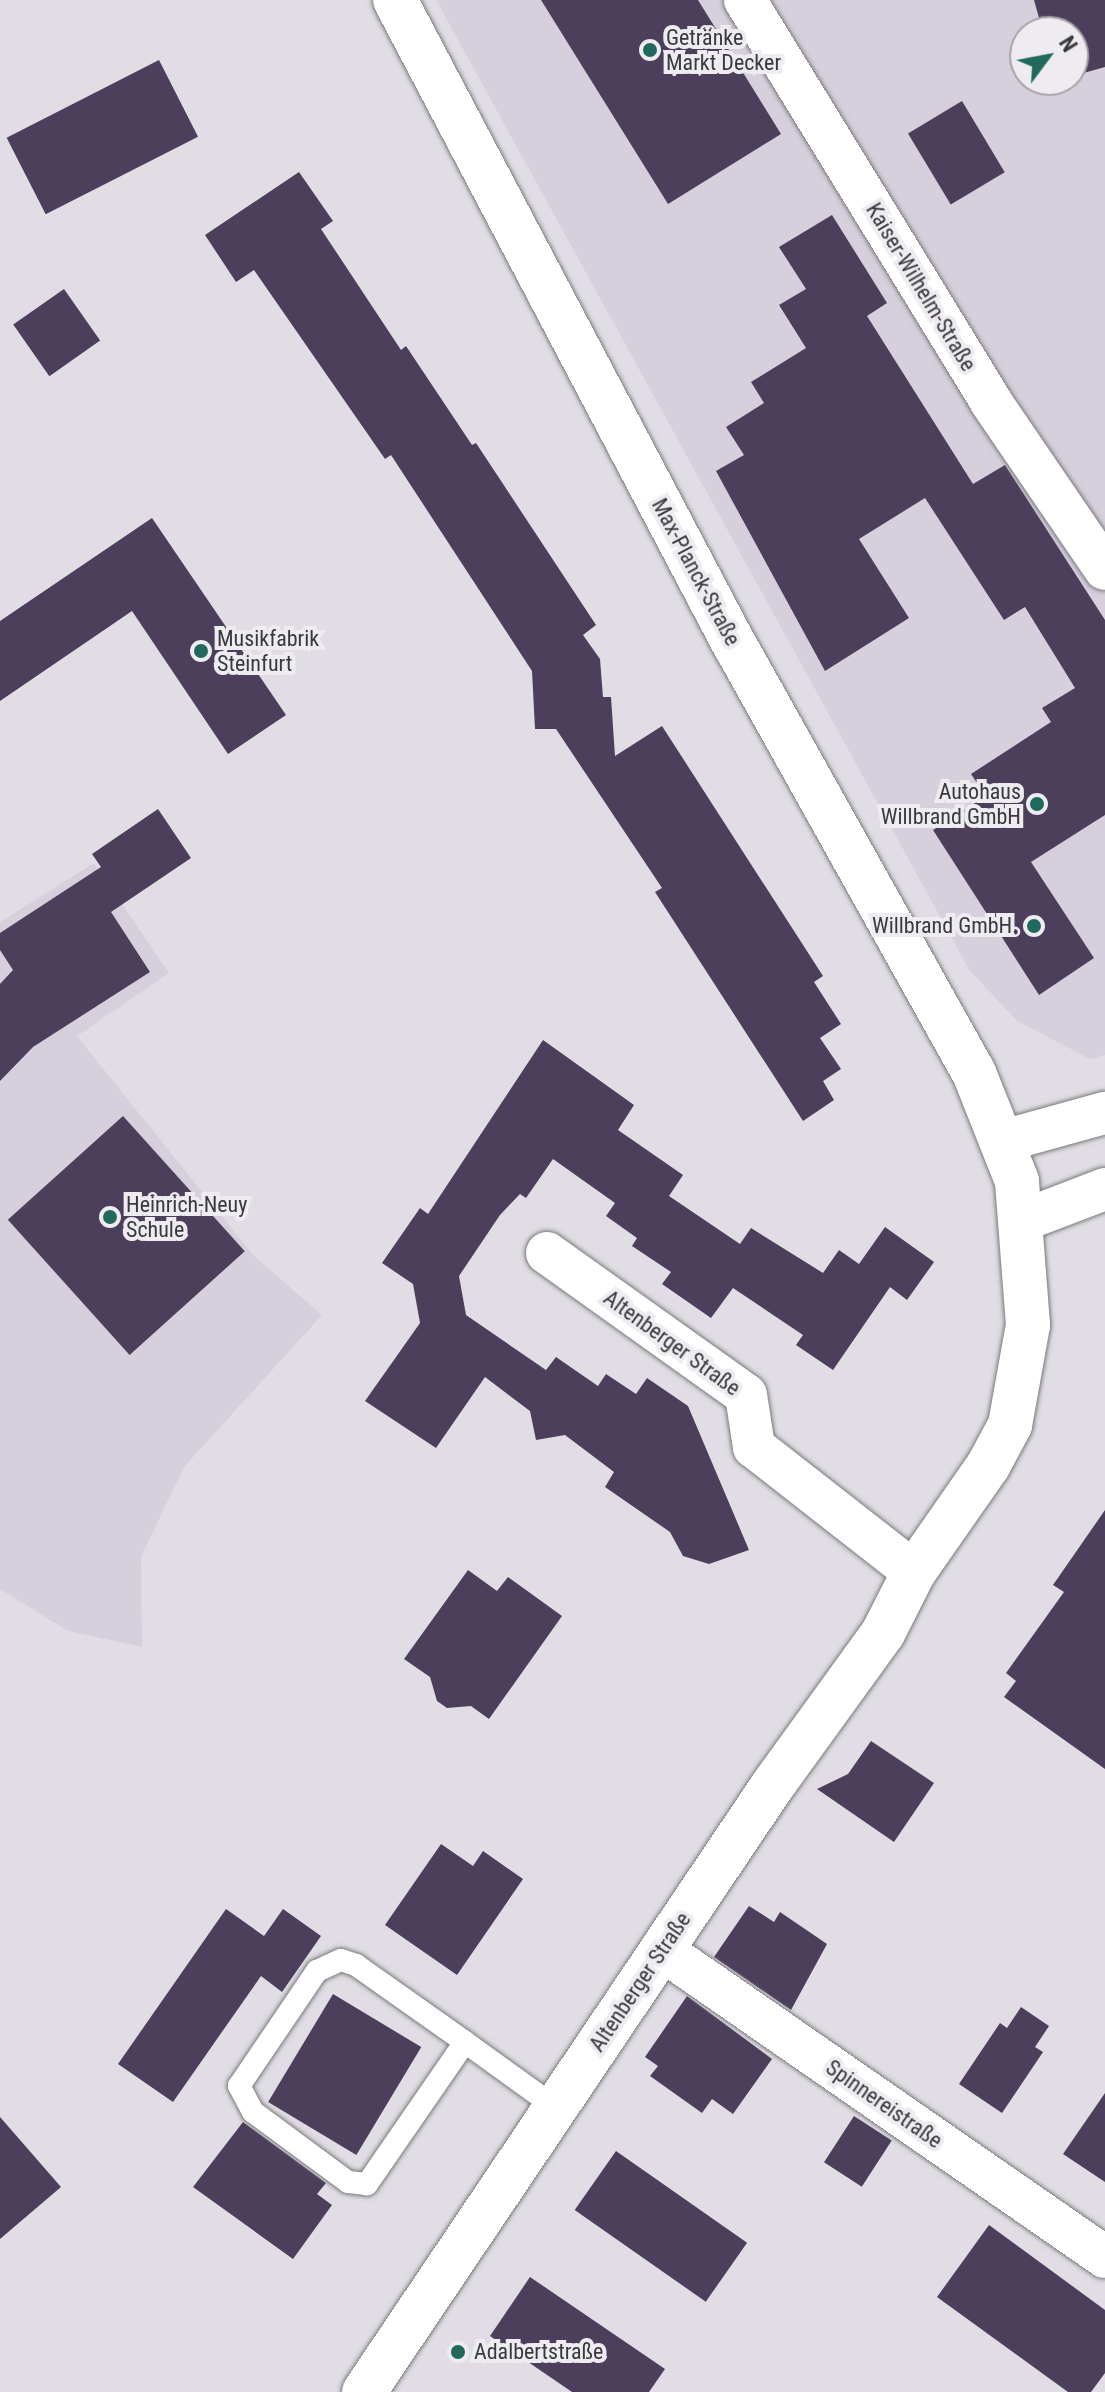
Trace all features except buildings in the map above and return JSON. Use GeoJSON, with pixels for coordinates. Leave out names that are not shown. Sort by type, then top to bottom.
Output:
{"type":"FeatureCollection","features":[{"type":"Feature","properties":{"kind":"main road","name":"Max-Planck-Straße"},"geometry":{"type":"LineString","coordinates":[[395,0],[735,646],[974,1073],[1003,1141]]}},
{"type":"Feature","properties":{"kind":"main road","name":"Altenberger Straße"},"geometry":{"type":"LineString","coordinates":[[364,2392],[662,1950],[883,1633],[914,1572],[1010,1425],[1028,1325],[1024,1220],[1003,1141]]}},
{"type":"Feature","properties":{"kind":"street","name":"Kaiser-Wilhelm-Straße"},"geometry":{"type":"LineString","coordinates":[[745,0],[991,402],[1105,569]]}},
{"type":"Feature","properties":{"kind":"street"},"geometry":{"type":"LineString","coordinates":[[1003,1141],[1105,1113]]}},
{"type":"Feature","properties":{"kind":"street"},"geometry":{"type":"LineString","coordinates":[[1024,1220],[1105,1189]]}},
{"type":"Feature","properties":{"kind":"street","name":"Altenberger Straße"},"geometry":{"type":"LineString","coordinates":[[547,1253],[746,1395],[754,1447],[914,1572]]}},
{"type":"Feature","properties":{"kind":"street","name":"Spinnereistraße"},"geometry":{"type":"LineString","coordinates":[[662,1950],[1105,2257]]}},
{"type":"Feature","properties":{"kind":"lane"},"geometry":{"type":"LineString","coordinates":[[465,2042],[367,2184],[348,2182],[253,2112],[239,2086],[243,2072],[329,1961],[356,1965],[465,2042],[555,2107]]}},
{"type":"Feature","properties":{"kind":"shaded area"},"geometry":{"type":"Polygon","coordinates":[[[436,0],[1105,0],[1105,1055],[1090,1059],[1017,1021],[970,971],[436,0]]]}},
{"type":"Feature","properties":{"kind":"shaded area","name":"Heinrich-Neuy Schule"},"geometry":{"type":"Polygon","coordinates":[[[94,863],[169,973],[77,1036],[253,1255],[322,1315],[184,1467],[141,1557],[142,1647],[68,1631],[0,1589],[0,922],[94,863]]]}},
{"type":"Feature","properties":{"kind":"place","name":"Getränke Markt Decker"},"geometry":{"type":"Point","coordinates":[650,50]}},
{"type":"Feature","properties":{"kind":"place","name":"Musikfabrik Steinfurt"},"geometry":{"type":"Point","coordinates":[201,651]}},
{"type":"Feature","properties":{"kind":"place","name":"Autohaus Willbrand GmbH"},"geometry":{"type":"Point","coordinates":[1037,804]}},
{"type":"Feature","properties":{"kind":"place","name":"Willbrand GmbH."},"geometry":{"type":"Point","coordinates":[1034,926]}},
{"type":"Feature","properties":{"kind":"place","name":"Heinrich-Neuy Schule"},"geometry":{"type":"Point","coordinates":[110,1217]}},
{"type":"Feature","properties":{"kind":"place","name":"Adalbertstraße"},"geometry":{"type":"Point","coordinates":[458,2352]}}]}
